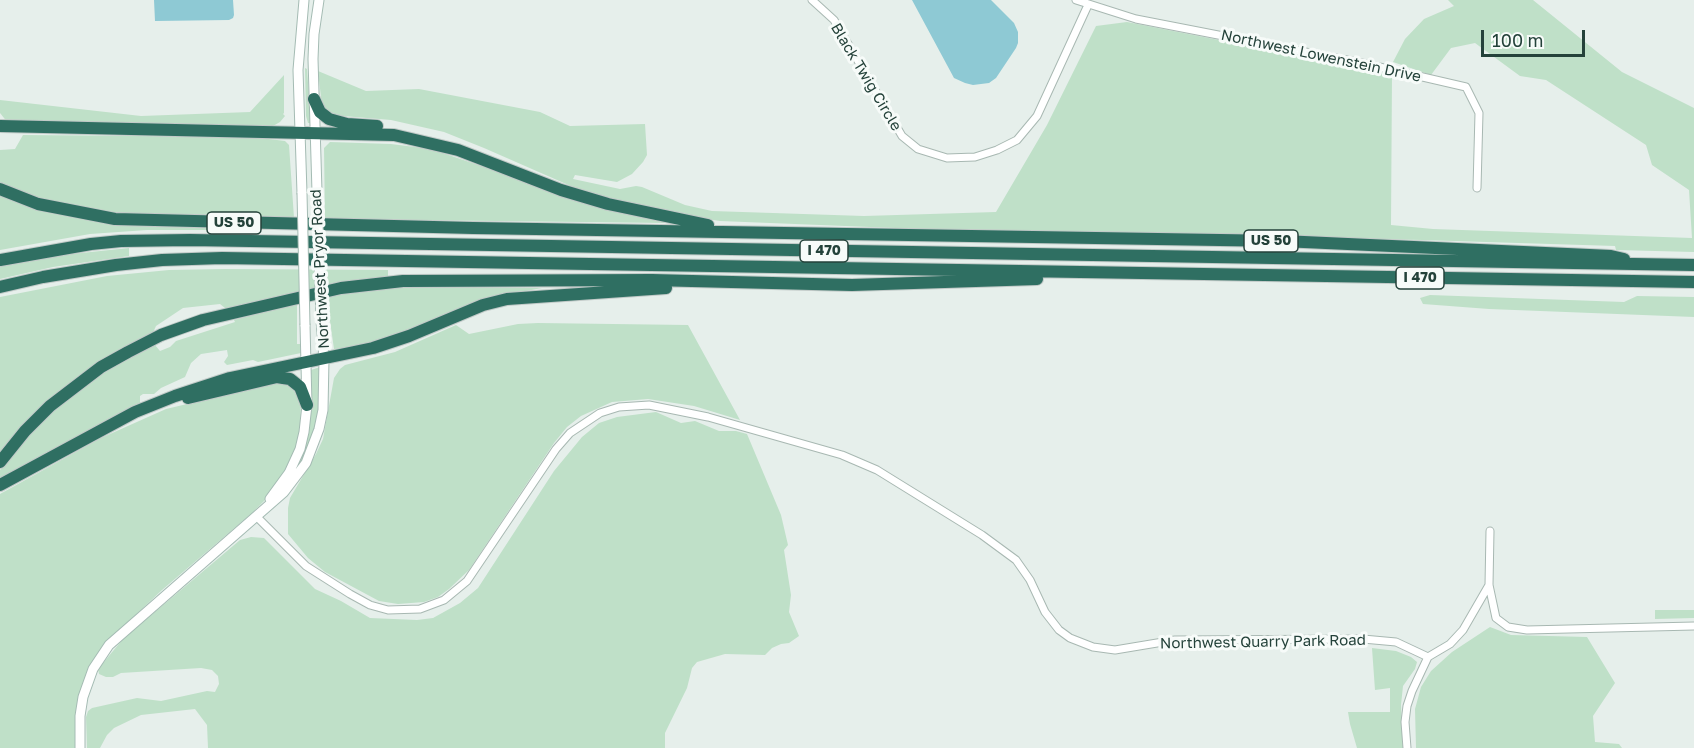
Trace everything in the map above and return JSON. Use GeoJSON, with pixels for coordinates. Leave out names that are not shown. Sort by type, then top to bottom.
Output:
{"type":"FeatureCollection","features":[{"type":"Feature","properties":{"kind":"highway"},"geometry":{"type":"LineString","coordinates":[[314,99],[320,112],[329,119],[400,128],[431,135],[497,164]]}},
{"type":"Feature","properties":{"kind":"highway"},"geometry":{"type":"LineString","coordinates":[[0,126],[371,133],[417,139],[458,150],[561,190],[608,204],[735,231]]}},
{"type":"Feature","properties":{"kind":"highway","name":"US 50"},"geometry":{"type":"LineString","coordinates":[[0,189],[38,204],[115,219],[473,228],[1282,241],[1611,256],[1649,265]]}},
{"type":"Feature","properties":{"kind":"highway","name":"I 470"},"geometry":{"type":"LineString","coordinates":[[0,260],[92,244],[121,241],[190,240],[1694,265]]}},
{"type":"Feature","properties":{"kind":"highway","name":"I 470"},"geometry":{"type":"LineString","coordinates":[[0,287],[43,277],[116,265],[162,260],[222,258],[1694,282]]}},
{"type":"Feature","properties":{"kind":"highway"},"geometry":{"type":"LineString","coordinates":[[0,462],[25,431],[50,406],[101,367],[161,335],[203,320],[341,288],[403,281],[652,280],[736,284],[917,284],[1147,273]]}},
{"type":"Feature","properties":{"kind":"highway"},"geometry":{"type":"LineString","coordinates":[[0,485],[135,412],[230,378],[374,348],[483,305],[507,299],[546,295],[736,284]]}},
{"type":"Feature","properties":{"kind":"highway"},"geometry":{"type":"LineString","coordinates":[[152,406],[277,378],[290,379],[300,387],[307,405]]}},
{"type":"Feature","properties":{"kind":"main road","name":"Northwest Pryor Road"},"geometry":{"type":"LineString","coordinates":[[257,517],[290,473],[300,449],[307,405],[298,70],[304,0]]}},
{"type":"Feature","properties":{"kind":"main road","name":"Northwest Pryor Road"},"geometry":{"type":"LineString","coordinates":[[80,748],[82,697],[93,669],[105,651],[284,492],[306,463],[311,451],[323,410],[325,390],[314,99],[314,34],[319,0]]}},
{"type":"Feature","properties":{"kind":"street","name":"Black Twig Circle"},"geometry":{"type":"LineString","coordinates":[[812,0],[834,20],[902,136],[918,149],[947,158],[975,157],[1017,140],[1037,116],[1088,5]]}},
{"type":"Feature","properties":{"kind":"street","name":"Northwest Lowenstein Drive"},"geometry":{"type":"LineString","coordinates":[[1076,0],[1136,19],[1362,63],[1466,87],[1479,113],[1477,188]]}},
{"type":"Feature","properties":{"kind":"street","name":"Northwest Quarry Park Road"},"geometry":{"type":"LineString","coordinates":[[257,517],[306,566],[350,594],[370,605],[388,610],[420,609],[444,600],[467,581],[556,449],[570,434],[600,413],[619,406],[650,405],[708,417],[842,455],[878,470],[965,523],[1016,560],[1030,580],[1045,612],[1059,630],[1070,638],[1093,647],[1115,650],[1175,640],[1363,639],[1396,642],[1428,657]]}},
{"type":"Feature","properties":{"kind":"street"},"geometry":{"type":"LineString","coordinates":[[1490,531],[1489,585],[1496,618],[1508,627],[1527,630],[1694,626]]}},
{"type":"Feature","properties":{"kind":"street"},"geometry":{"type":"LineString","coordinates":[[1407,748],[1405,722],[1407,706],[1428,657],[1450,644],[1464,630],[1489,585]]}},
{"type":"Feature","properties":{"kind":"green space"},"geometry":{"type":"Polygon","coordinates":[[[1448,0],[1533,0],[1622,72],[1694,108],[1694,252],[1616,250],[1615,246],[945,230],[720,221],[645,210],[573,187],[444,132],[391,120],[331,115],[322,106],[318,71],[366,91],[419,89],[540,112],[570,126],[645,124],[647,155],[632,174],[617,182],[575,175],[573,179],[620,189],[642,187],[685,205],[712,211],[864,216],[996,212],[1047,125],[1096,26],[1127,22],[1392,74],[1391,225],[1433,229],[1692,238],[1689,190],[1652,165],[1646,145],[1546,80],[1520,76],[1475,43],[1451,48],[1431,75],[1393,62],[1405,39],[1424,19],[1454,6],[1448,0]]]}},
{"type":"Feature","properties":{"kind":"green space"},"geometry":{"type":"Polygon","coordinates":[[[305,68],[307,69],[311,123],[308,123],[306,116],[305,68]]]}},
{"type":"Feature","properties":{"kind":"green space"},"geometry":{"type":"Polygon","coordinates":[[[284,75],[283,114],[285,116],[273,126],[8,123],[0,113],[0,100],[141,116],[250,112],[284,75]]]}},
{"type":"Feature","properties":{"kind":"green space"},"geometry":{"type":"Polygon","coordinates":[[[23,135],[253,137],[285,141],[289,145],[294,218],[129,216],[40,199],[0,184],[0,150],[15,149],[23,135]]]}},
{"type":"Feature","properties":{"kind":"green space"},"geometry":{"type":"Polygon","coordinates":[[[330,142],[391,144],[431,149],[587,202],[667,223],[325,219],[324,148],[330,142]]]}},
{"type":"Feature","properties":{"kind":"green space"},"geometry":{"type":"Polygon","coordinates":[[[0,194],[58,214],[98,222],[140,226],[225,227],[227,230],[147,230],[90,234],[0,250],[0,194]]]}},
{"type":"Feature","properties":{"kind":"green space"},"geometry":{"type":"Polygon","coordinates":[[[129,248],[129,256],[53,267],[0,279],[0,266],[62,255],[129,248]]]}},
{"type":"Feature","properties":{"kind":"green space"},"geometry":{"type":"Polygon","coordinates":[[[169,270],[388,270],[388,279],[241,308],[225,308],[220,304],[183,308],[156,326],[152,335],[110,358],[0,457],[0,297],[107,276],[169,270]]]}},
{"type":"Feature","properties":{"kind":"green space"},"geometry":{"type":"Polygon","coordinates":[[[404,286],[542,288],[494,297],[388,338],[356,347],[334,349],[329,296],[346,291],[404,286]]]}},
{"type":"Feature","properties":{"kind":"green space"},"geometry":{"type":"Polygon","coordinates":[[[1430,295],[1624,302],[1637,296],[1694,297],[1694,317],[1489,309],[1423,304],[1420,298],[1430,295]]]}},
{"type":"Feature","properties":{"kind":"green space"},"geometry":{"type":"Polygon","coordinates":[[[297,303],[297,344],[300,344],[301,353],[258,362],[253,360],[227,365],[224,362],[228,356],[227,350],[201,354],[191,363],[185,377],[161,388],[154,394],[140,396],[140,406],[0,481],[0,470],[27,435],[76,391],[114,365],[155,345],[160,351],[170,347],[176,341],[235,322],[234,320],[297,303]]]}},
{"type":"Feature","properties":{"kind":"green space"},"geometry":{"type":"Polygon","coordinates":[[[518,324],[688,325],[740,420],[694,406],[648,399],[612,402],[581,416],[567,427],[554,443],[469,570],[438,597],[424,602],[398,604],[379,601],[325,572],[308,558],[288,534],[288,508],[290,498],[323,439],[334,378],[340,369],[345,365],[395,352],[456,325],[469,334],[518,324]]]}},
{"type":"Feature","properties":{"kind":"green space"},"geometry":{"type":"Polygon","coordinates":[[[320,367],[321,389],[316,427],[300,465],[287,482],[308,430],[312,408],[311,370],[320,367]]]}},
{"type":"Feature","properties":{"kind":"green space"},"geometry":{"type":"Polygon","coordinates":[[[284,381],[297,391],[301,403],[296,449],[288,465],[267,498],[252,513],[162,590],[107,642],[97,655],[88,670],[76,719],[75,748],[0,748],[0,494],[101,438],[166,409],[284,381]]]}},
{"type":"Feature","properties":{"kind":"green space"},"geometry":{"type":"Polygon","coordinates":[[[656,412],[681,423],[695,421],[719,431],[736,431],[747,434],[781,515],[788,545],[784,550],[791,595],[789,612],[799,636],[789,643],[772,648],[765,655],[725,654],[697,662],[692,668],[687,688],[665,733],[665,748],[208,748],[207,725],[195,709],[141,715],[114,728],[100,748],[87,748],[86,717],[92,708],[137,698],[161,701],[207,691],[215,692],[219,684],[218,676],[212,670],[201,668],[121,673],[113,677],[106,677],[99,674],[98,669],[123,639],[240,540],[251,537],[264,538],[315,589],[370,618],[417,620],[433,618],[460,603],[478,588],[554,471],[582,437],[599,423],[617,417],[656,412]]]}},
{"type":"Feature","properties":{"kind":"green space"},"geometry":{"type":"Polygon","coordinates":[[[1655,610],[1694,610],[1694,618],[1655,619],[1655,610]]]}},
{"type":"Feature","properties":{"kind":"green space"},"geometry":{"type":"Polygon","coordinates":[[[1490,627],[1511,635],[1587,637],[1615,683],[1593,716],[1595,742],[1619,744],[1622,748],[1416,748],[1415,709],[1421,687],[1431,671],[1452,652],[1490,627]]]}},
{"type":"Feature","properties":{"kind":"green space"},"geometry":{"type":"Polygon","coordinates":[[[1372,648],[1396,651],[1417,662],[1403,686],[1401,705],[1403,748],[1357,748],[1348,712],[1390,712],[1390,688],[1375,690],[1372,648]]]}},
{"type":"Feature","properties":{"kind":"water"},"geometry":{"type":"Polygon","coordinates":[[[154,0],[233,0],[234,15],[229,20],[155,21],[154,0]]]}},
{"type":"Feature","properties":{"kind":"water"},"geometry":{"type":"Polygon","coordinates":[[[912,0],[991,0],[1014,23],[1018,32],[1016,48],[996,78],[989,83],[973,85],[954,78],[912,0]]]}}]}
